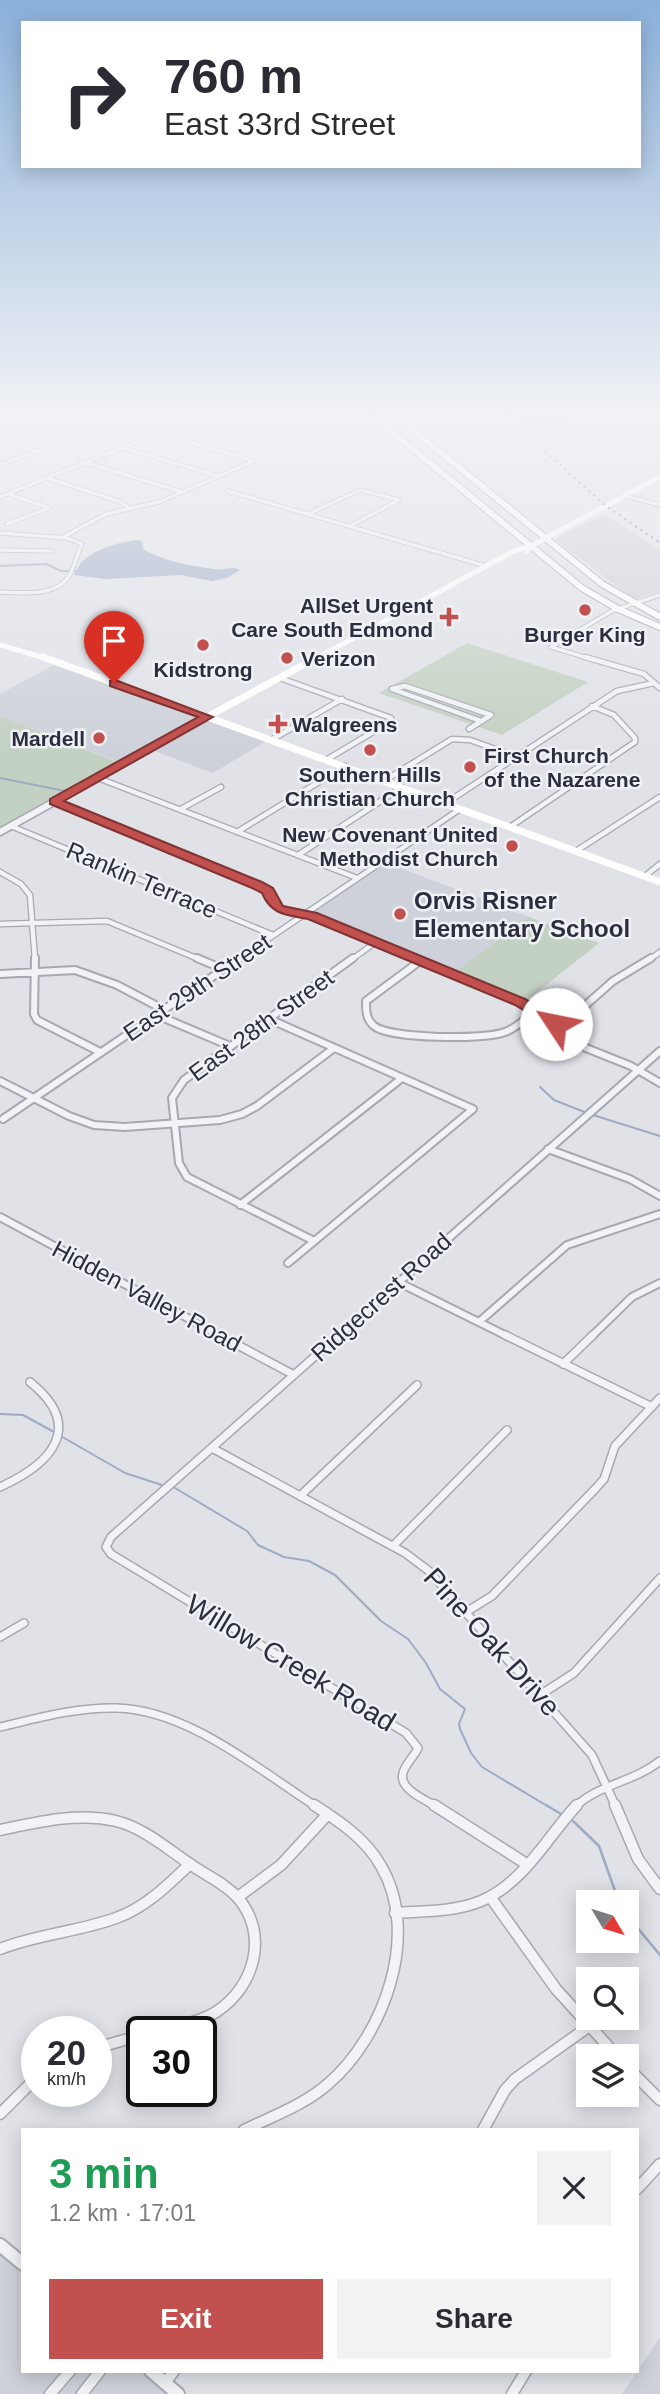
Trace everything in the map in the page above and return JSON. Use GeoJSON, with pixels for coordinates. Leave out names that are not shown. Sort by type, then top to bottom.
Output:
{"type":"FeatureCollection","features":[{"type":"Feature","properties":{"kind":"main road"},"geometry":{"type":"LineString","coordinates":[[511,529],[582,588],[618,609],[660,627]]}},
{"type":"Feature","properties":{"kind":"main road"},"geometry":{"type":"LineString","coordinates":[[533,529],[601,584],[660,617]]}},
{"type":"Feature","properties":{"kind":"main road"},"geometry":{"type":"LineString","coordinates":[[370,630],[435,600],[528,551],[531,546],[562,529]]}},
{"type":"Feature","properties":{"kind":"main road"},"geometry":{"type":"LineString","coordinates":[[517,534],[544,538]]}},
{"type":"Feature","properties":{"kind":"main road"},"geometry":{"type":"LineString","coordinates":[[207,717],[522,547],[563,552]]}},
{"type":"Feature","properties":{"kind":"main road"},"geometry":{"type":"LineString","coordinates":[[0,639],[660,882]]}},
{"type":"Feature","properties":{"kind":"main road"},"geometry":{"type":"LineString","coordinates":[[0,645],[32,653]]}},
{"type":"Feature","properties":{"kind":"street"},"geometry":{"type":"LineString","coordinates":[[61,538],[78,529]]}},
{"type":"Feature","properties":{"kind":"street"},"geometry":{"type":"LineString","coordinates":[[359,529],[486,566]]}},
{"type":"Feature","properties":{"kind":"street"},"geometry":{"type":"LineString","coordinates":[[0,533],[61,538],[81,543],[68,578],[60,584],[44,590],[1,592]]}},
{"type":"Feature","properties":{"kind":"street"},"geometry":{"type":"LineString","coordinates":[[0,550],[52,551]]}},
{"type":"Feature","properties":{"kind":"street"},"geometry":{"type":"LineString","coordinates":[[660,595],[618,609],[551,647],[644,674],[660,688]]}},
{"type":"Feature","properties":{"kind":"street"},"geometry":{"type":"LineString","coordinates":[[280,678],[388,716],[391,720],[326,760]]}},
{"type":"Feature","properties":{"kind":"street"},"geometry":{"type":"LineString","coordinates":[[446,803],[593,706],[625,688],[654,683]]}},
{"type":"Feature","properties":{"kind":"street"},"geometry":{"type":"LineString","coordinates":[[468,729],[491,715],[405,686],[392,688],[481,721]]}},
{"type":"Feature","properties":{"kind":"street"},"geometry":{"type":"LineString","coordinates":[[271,740],[342,699]]}},
{"type":"Feature","properties":{"kind":"street"},"geometry":{"type":"LineString","coordinates":[[509,827],[635,742],[635,738],[619,718],[593,706]]}},
{"type":"Feature","properties":{"kind":"street"},"geometry":{"type":"LineString","coordinates":[[0,832],[207,717]]}},
{"type":"Feature","properties":{"kind":"street"},"geometry":{"type":"LineString","coordinates":[[384,781],[452,738],[470,740],[519,757]]}},
{"type":"Feature","properties":{"kind":"street"},"geometry":{"type":"LineString","coordinates":[[237,832],[345,766]]}},
{"type":"Feature","properties":{"kind":"street"},"geometry":{"type":"LineString","coordinates":[[98,778],[357,878]]}},
{"type":"Feature","properties":{"kind":"street"},"geometry":{"type":"LineString","coordinates":[[181,809],[221,787]]}},
{"type":"Feature","properties":{"kind":"street"},"geometry":{"type":"LineString","coordinates":[[297,855],[402,787]]}},
{"type":"Feature","properties":{"kind":"street"},"geometry":{"type":"LineString","coordinates":[[576,851],[660,797]]}},
{"type":"Feature","properties":{"kind":"street"},"geometry":{"type":"LineString","coordinates":[[54,802],[257,885],[268,891],[273,904],[279,909],[312,916],[536,1010],[586,1048],[638,1070],[660,1083]]}},
{"type":"Feature","properties":{"kind":"street","name":"East 29th Street"},"geometry":{"type":"LineString","coordinates":[[3,1119],[460,809]]}},
{"type":"Feature","properties":{"kind":"street","name":"Rankin Terrace"},"geometry":{"type":"LineString","coordinates":[[11,825],[273,935]]}},
{"type":"Feature","properties":{"kind":"street"},"geometry":{"type":"LineString","coordinates":[[645,876],[660,864]]}},
{"type":"Feature","properties":{"kind":"street"},"geometry":{"type":"LineString","coordinates":[[0,872],[27,888],[36,972],[34,1014],[37,1020],[100,1052]]}},
{"type":"Feature","properties":{"kind":"street"},"geometry":{"type":"LineString","coordinates":[[0,924],[107,922],[223,969]]}},
{"type":"Feature","properties":{"kind":"street","name":"East 28th Street"},"geometry":{"type":"LineString","coordinates":[[240,1205],[198,1184],[183,1172],[178,1163],[171,1102],[178,1086],[376,942]]}},
{"type":"Feature","properties":{"kind":"street"},"geometry":{"type":"LineString","coordinates":[[556,1024],[565,1021],[611,983],[640,968],[660,952]]}},
{"type":"Feature","properties":{"kind":"street"},"geometry":{"type":"LineString","coordinates":[[420,961],[366,1001],[365,1009],[369,1020],[376,1028],[400,1035],[501,1034],[510,1031],[536,1010]]}},
{"type":"Feature","properties":{"kind":"street"},"geometry":{"type":"LineString","coordinates":[[0,974],[75,970],[86,973],[147,1000],[156,1006],[159,1016],[230,1046]]}},
{"type":"Feature","properties":{"kind":"street"},"geometry":{"type":"LineString","coordinates":[[269,1019],[473,1109],[288,1263]]}},
{"type":"Feature","properties":{"kind":"street"},"geometry":{"type":"LineString","coordinates":[[0,1081],[94,1125],[125,1127],[220,1120],[249,1112],[334,1048]]}},
{"type":"Feature","properties":{"kind":"street","name":"Ridgecrest Road"},"geometry":{"type":"LineString","coordinates":[[106,1547],[111,1537],[660,1051]]}},
{"type":"Feature","properties":{"kind":"street"},"geometry":{"type":"LineString","coordinates":[[314,1241],[240,1205],[402,1078]]}},
{"type":"Feature","properties":{"kind":"street"},"geometry":{"type":"LineString","coordinates":[[548,1149],[630,1179],[660,1196]]}},
{"type":"Feature","properties":{"kind":"street"},"geometry":{"type":"LineString","coordinates":[[479,1322],[566,1245],[591,1234],[660,1214]]}},
{"type":"Feature","properties":{"kind":"street","name":"Hidden Valley Road"},"geometry":{"type":"LineString","coordinates":[[0,1217],[294,1375]]}},
{"type":"Feature","properties":{"kind":"street"},"geometry":{"type":"LineString","coordinates":[[398,1282],[652,1407]]}},
{"type":"Feature","properties":{"kind":"street"},"geometry":{"type":"LineString","coordinates":[[563,1364],[632,1297],[660,1283]]}},
{"type":"Feature","properties":{"kind":"street"},"geometry":{"type":"LineString","coordinates":[[0,1487],[39,1465],[55,1446],[59,1426],[55,1408],[44,1392],[30,1382]]}},
{"type":"Feature","properties":{"kind":"street"},"geometry":{"type":"LineString","coordinates":[[300,1496],[417,1385]]}},
{"type":"Feature","properties":{"kind":"street"},"geometry":{"type":"LineString","coordinates":[[466,1612],[492,1596],[602,1482],[615,1446],[660,1398]]}},
{"type":"Feature","properties":{"kind":"street"},"geometry":{"type":"LineString","coordinates":[[393,1546],[507,1430]]}},
{"type":"Feature","properties":{"kind":"street","name":"Pine Oak Drive"},"geometry":{"type":"LineString","coordinates":[[212,1448],[393,1546],[429,1571],[592,1755],[609,1786],[636,1856],[660,1889]]}},
{"type":"Feature","properties":{"kind":"street","name":"Willow Creek Road"},"geometry":{"type":"LineString","coordinates":[[106,1547],[111,1554],[406,1733],[416,1742],[418,1748],[402,1771],[401,1779],[407,1788],[528,1865]]}},
{"type":"Feature","properties":{"kind":"street"},"geometry":{"type":"LineString","coordinates":[[540,1695],[574,1673],[660,1578]]}},
{"type":"Feature","properties":{"kind":"street"},"geometry":{"type":"LineString","coordinates":[[0,1637],[24,1623]]}},
{"type":"Feature","properties":{"kind":"street"},"geometry":{"type":"LineString","coordinates":[[0,1727],[89,1709],[114,1708],[158,1714],[199,1731],[351,1830],[376,1857],[390,1888],[395,1913],[396,1949],[391,1986],[385,2005],[363,2045],[339,2074],[308,2098],[248,2128]]}},
{"type":"Feature","properties":{"kind":"street"},"geometry":{"type":"LineString","coordinates":[[395,1913],[465,1907],[491,1898],[511,1884],[582,1800],[609,1786],[636,1778],[660,1761]]}},
{"type":"Feature","properties":{"kind":"street"},"geometry":{"type":"LineString","coordinates":[[238,1898],[281,1865],[327,1815]]}},
{"type":"Feature","properties":{"kind":"street"},"geometry":{"type":"LineString","coordinates":[[0,1830],[78,1817],[107,1819],[149,1835],[238,1898],[250,1918],[256,1941],[256,1954],[250,1976],[237,1995],[216,2012],[204,2016]]}},
{"type":"Feature","properties":{"kind":"street"},"geometry":{"type":"LineString","coordinates":[[0,1949],[33,1937],[117,1917],[157,1895],[190,1864]]}},
{"type":"Feature","properties":{"kind":"street"},"geometry":{"type":"LineString","coordinates":[[491,1898],[556,1989],[576,2012]]}},
{"type":"Feature","properties":{"kind":"street"},"geometry":{"type":"LineString","coordinates":[[484,2128],[502,2095],[515,2078],[582,2030]]}},
{"type":"Feature","properties":{"kind":"street"},"geometry":{"type":"LineString","coordinates":[[592,2030],[605,2044]]}},
{"type":"Feature","properties":{"kind":"street"},"geometry":{"type":"LineString","coordinates":[[639,2079],[660,2100]]}},
{"type":"Feature","properties":{"kind":"street"},"geometry":{"type":"LineString","coordinates":[[0,2114],[21,2093]]}},
{"type":"Feature","properties":{"kind":"street"},"geometry":{"type":"LineString","coordinates":[[639,2187],[660,2164]]}},
{"type":"Feature","properties":{"kind":"street"},"geometry":{"type":"LineString","coordinates":[[0,2245],[21,2262]]}},
{"type":"Feature","properties":{"kind":"street"},"geometry":{"type":"LineString","coordinates":[[50,2394],[68,2373]]}},
{"type":"Feature","properties":{"kind":"street"},"geometry":{"type":"LineString","coordinates":[[82,2394],[98,2373]]}},
{"type":"Feature","properties":{"kind":"street"},"geometry":{"type":"LineString","coordinates":[[153,2373],[178,2394]]}},
{"type":"Feature","properties":{"kind":"street"},"geometry":{"type":"LineString","coordinates":[[165,2383],[172,2373]]}},
{"type":"Feature","properties":{"kind":"street"},"geometry":{"type":"LineString","coordinates":[[512,2394],[525,2373]]}},
{"type":"Feature","properties":{"kind":"shaded area"},"geometry":{"type":"Polygon","coordinates":[[[575,529],[627,529],[660,550],[660,592],[634,599],[557,541],[557,538],[575,529]]]}},
{"type":"Feature","properties":{"kind":"shaded area"},"geometry":{"type":"Polygon","coordinates":[[[56,664],[198,717],[121,763],[0,716],[0,694],[56,664]]]}},
{"type":"Feature","properties":{"kind":"shaded area"},"geometry":{"type":"Polygon","coordinates":[[[206,719],[268,740],[213,773],[152,750],[206,719]]]}},
{"type":"Feature","properties":{"kind":"shaded area"},"geometry":{"type":"Polygon","coordinates":[[[387,863],[529,917],[455,972],[311,913],[387,863]]]}},
{"type":"Feature","properties":{"kind":"shaded area"},"geometry":{"type":"Polygon","coordinates":[[[0,2245],[21,2262],[21,2373],[153,2373],[178,2394],[0,2394],[0,2245]]]}},
{"type":"Feature","properties":{"kind":"shaded area"},"geometry":{"type":"Polygon","coordinates":[[[660,2337],[660,2394],[622,2394],[636,2373],[639,2373],[639,2368],[660,2337]]]}},
{"type":"Feature","properties":{"kind":"green space"},"geometry":{"type":"Polygon","coordinates":[[[467,643],[588,682],[502,735],[379,693],[467,643]]]}},
{"type":"Feature","properties":{"kind":"green space"},"geometry":{"type":"Polygon","coordinates":[[[0,716],[117,762],[0,827],[0,716]]]}},
{"type":"Feature","properties":{"kind":"green space"},"geometry":{"type":"Polygon","coordinates":[[[529,917],[599,943],[526,1001],[455,972],[529,917]]]}},
{"type":"Feature","properties":{"kind":"water"},"geometry":{"type":"Polygon","coordinates":[[[142,541],[143,549],[168,560],[205,568],[240,570],[227,578],[212,581],[180,575],[106,579],[74,575],[84,560],[92,554],[119,543],[142,541]]]}},
{"type":"Feature","properties":{"kind":"waterway"},"geometry":{"type":"LineString","coordinates":[[0,566],[46,564],[61,571],[77,571]]}},
{"type":"Feature","properties":{"kind":"waterway"},"geometry":{"type":"LineString","coordinates":[[0,778],[65,791]]}},
{"type":"Feature","properties":{"kind":"waterway"},"geometry":{"type":"LineString","coordinates":[[540,1087],[554,1100],[587,1113]]}},
{"type":"Feature","properties":{"kind":"waterway"},"geometry":{"type":"LineString","coordinates":[[593,1115],[660,1136]]}},
{"type":"Feature","properties":{"kind":"waterway"},"geometry":{"type":"LineString","coordinates":[[0,1414],[23,1415],[54,1432]]}},
{"type":"Feature","properties":{"kind":"waterway"},"geometry":{"type":"LineString","coordinates":[[59,1435],[125,1473],[162,1485]]}},
{"type":"Feature","properties":{"kind":"waterway"},"geometry":{"type":"LineString","coordinates":[[175,1488],[247,1531],[258,1545],[284,1557],[309,1561],[335,1575],[381,1621],[408,1639],[426,1663],[440,1689],[465,1709],[459,1724],[460,1729],[471,1753],[482,1767],[549,1807]]}},
{"type":"Feature","properties":{"kind":"waterway"},"geometry":{"type":"LineString","coordinates":[[546,1805],[561,1814]]}},
{"type":"Feature","properties":{"kind":"waterway"},"geometry":{"type":"LineString","coordinates":[[573,1821],[599,1846],[615,1890]]}},
{"type":"Feature","properties":{"kind":"waterway"},"geometry":{"type":"LineString","coordinates":[[639,1930],[660,1955]]}},
{"type":"Feature","properties":{"kind":"railway"},"geometry":{"type":"LineString","coordinates":[[639,529],[660,543]]}},
{"type":"Feature","properties":{"kind":"place","name":"Burger King"},"geometry":{"type":"Point","coordinates":[585,610]}},
{"type":"Feature","properties":{"kind":"place","name":"AllSet Urgent Care South Edmond"},"geometry":{"type":"Point","coordinates":[449,617]}},
{"type":"Feature","properties":{"kind":"place","name":"Kidstrong"},"geometry":{"type":"Point","coordinates":[203,645]}},
{"type":"Feature","properties":{"kind":"place","name":"Verizon"},"geometry":{"type":"Point","coordinates":[287,658]}},
{"type":"Feature","properties":{"kind":"place","name":"Walgreens"},"geometry":{"type":"Point","coordinates":[278,724]}},
{"type":"Feature","properties":{"kind":"place","name":"Mardell"},"geometry":{"type":"Point","coordinates":[99,738]}},
{"type":"Feature","properties":{"kind":"place","name":"Southern Hills Christian Church"},"geometry":{"type":"Point","coordinates":[370,750]}},
{"type":"Feature","properties":{"kind":"place","name":"First Church of the Nazarene"},"geometry":{"type":"Point","coordinates":[470,767]}},
{"type":"Feature","properties":{"kind":"place","name":"New Covenant United Methodist Church"},"geometry":{"type":"Point","coordinates":[512,846]}},
{"type":"Feature","properties":{"kind":"place","name":"Orvis Risner Elementary School"},"geometry":{"type":"Point","coordinates":[400,914]}},
{"type":"Feature","properties":{"kind":"route"},"geometry":{"type":"LineString","coordinates":[[114,683],[207,717],[54,802],[257,885],[268,891],[273,904],[290,914],[312,916],[520,1002],[556,1024]]}}]}
